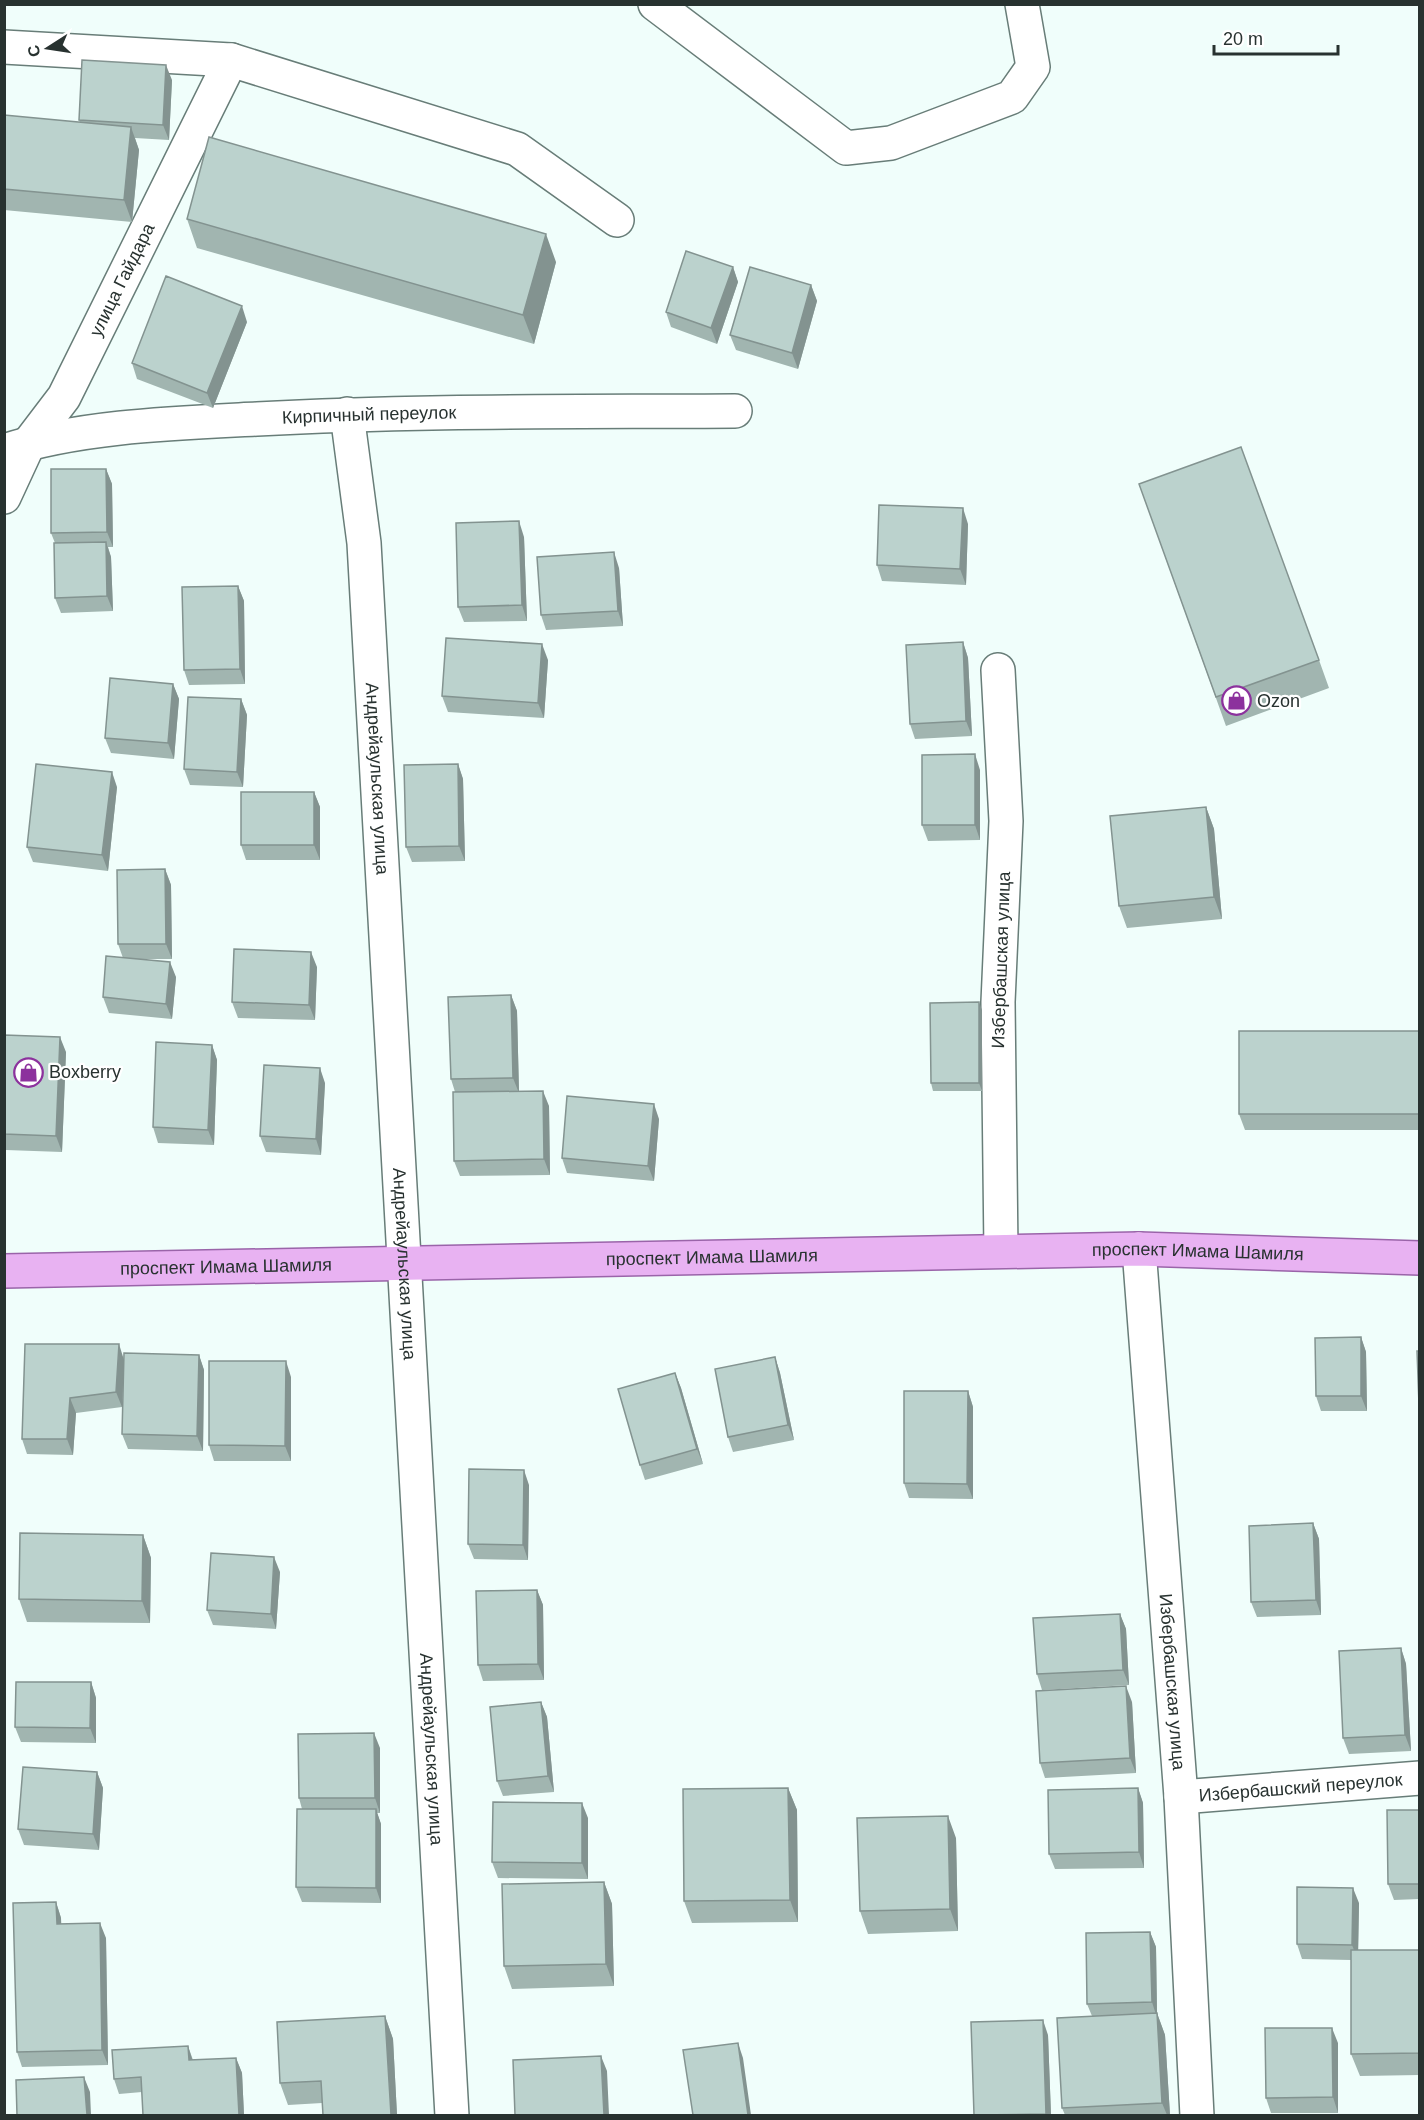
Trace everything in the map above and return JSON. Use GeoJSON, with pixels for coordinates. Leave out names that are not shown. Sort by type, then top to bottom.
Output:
{"type":"FeatureCollection","features":[{"type":"Feature","properties":{"kind":"main road","name":"проспект Имама Шамиля"},"geometry":{"type":"LineString","coordinates":[[4,1271],[403,1261],[1139,1248],[1419,1258]]}},
{"type":"Feature","properties":{"kind":"street"},"geometry":{"type":"LineString","coordinates":[[655,4],[846,148],[891,143],[1012,97],[1033,67],[1022,4]]}},
{"type":"Feature","properties":{"kind":"street"},"geometry":{"type":"LineString","coordinates":[[4,47],[231,60],[517,149],[617,220]]}},
{"type":"Feature","properties":{"kind":"street","name":"улица Гайдара"},"geometry":{"type":"LineString","coordinates":[[4,497],[17,447],[64,397],[231,60]]}},
{"type":"Feature","properties":{"kind":"street","name":"Кирпичный переулок"},"geometry":{"type":"LineString","coordinates":[[17,447],[156,424],[347,414],[735,411]]}},
{"type":"Feature","properties":{"kind":"street","name":"Андрейаульская улица"},"geometry":{"type":"LineString","coordinates":[[347,414],[364,543],[452,2115]]}},
{"type":"Feature","properties":{"kind":"street","name":"Избербашская улица"},"geometry":{"type":"LineString","coordinates":[[998,670],[1006,821],[998,1002],[1001,1251]]}},
{"type":"Feature","properties":{"kind":"street","name":"Избербашская улица"},"geometry":{"type":"LineString","coordinates":[[1139,1248],[1181,1797],[1197,2115]]}},
{"type":"Feature","properties":{"kind":"street","name":"Избербашский переулок"},"geometry":{"type":"LineString","coordinates":[[1181,1797],[1419,1778]]}},
{"type":"Feature","properties":{"kind":"building"},"geometry":{"type":"Polygon","coordinates":[[[82,60],[166,65],[163,125],[79,120],[82,60]]]}},
{"type":"Feature","properties":{"kind":"building"},"geometry":{"type":"Polygon","coordinates":[[[4,115],[131,127],[124,200],[4,189],[4,115]]]}},
{"type":"Feature","properties":{"kind":"building"},"geometry":{"type":"Polygon","coordinates":[[[209,137],[546,234],[523,315],[187,219],[209,137]]]}},
{"type":"Feature","properties":{"kind":"building"},"geometry":{"type":"Polygon","coordinates":[[[686,251],[733,267],[711,328],[666,312],[686,251]]]}},
{"type":"Feature","properties":{"kind":"building"},"geometry":{"type":"Polygon","coordinates":[[[750,267],[811,285],[792,353],[730,335],[750,267]]]}},
{"type":"Feature","properties":{"kind":"building"},"geometry":{"type":"Polygon","coordinates":[[[166,276],[242,306],[207,393],[132,363],[166,276]]]}},
{"type":"Feature","properties":{"kind":"building"},"geometry":{"type":"Polygon","coordinates":[[[1241,447],[1319,660],[1216,697],[1139,484],[1241,447]]]}},
{"type":"Feature","properties":{"kind":"building"},"geometry":{"type":"Polygon","coordinates":[[[51,469],[106,469],[107,532],[51,533],[51,469]]]}},
{"type":"Feature","properties":{"kind":"building"},"geometry":{"type":"Polygon","coordinates":[[[879,505],[963,508],[960,569],[877,565],[879,505]]]}},
{"type":"Feature","properties":{"kind":"building"},"geometry":{"type":"Polygon","coordinates":[[[519,521],[522,605],[458,607],[456,523],[519,521]]]}},
{"type":"Feature","properties":{"kind":"building"},"geometry":{"type":"Polygon","coordinates":[[[106,542],[107,596],[55,598],[54,543],[106,542]]]}},
{"type":"Feature","properties":{"kind":"building"},"geometry":{"type":"Polygon","coordinates":[[[614,552],[618,611],[541,615],[537,557],[614,552]]]}},
{"type":"Feature","properties":{"kind":"building"},"geometry":{"type":"Polygon","coordinates":[[[238,586],[240,669],[184,670],[182,587],[238,586]]]}},
{"type":"Feature","properties":{"kind":"building"},"geometry":{"type":"Polygon","coordinates":[[[446,638],[542,644],[538,703],[442,696],[446,638]]]}},
{"type":"Feature","properties":{"kind":"building"},"geometry":{"type":"Polygon","coordinates":[[[963,642],[966,721],[910,724],[906,645],[963,642]]]}},
{"type":"Feature","properties":{"kind":"building"},"geometry":{"type":"Polygon","coordinates":[[[110,678],[173,684],[168,743],[105,738],[110,678]]]}},
{"type":"Feature","properties":{"kind":"building"},"geometry":{"type":"Polygon","coordinates":[[[188,697],[241,699],[237,772],[184,769],[188,697]]]}},
{"type":"Feature","properties":{"kind":"building"},"geometry":{"type":"Polygon","coordinates":[[[975,754],[975,825],[922,825],[922,755],[975,754]]]}},
{"type":"Feature","properties":{"kind":"building"},"geometry":{"type":"Polygon","coordinates":[[[36,764],[112,772],[102,855],[27,847],[36,764]]]}},
{"type":"Feature","properties":{"kind":"building"},"geometry":{"type":"Polygon","coordinates":[[[458,764],[459,846],[406,847],[404,765],[458,764]]]}},
{"type":"Feature","properties":{"kind":"building"},"geometry":{"type":"Polygon","coordinates":[[[241,792],[314,792],[314,845],[241,845],[241,792]]]}},
{"type":"Feature","properties":{"kind":"building"},"geometry":{"type":"Polygon","coordinates":[[[1206,807],[1214,897],[1119,906],[1110,816],[1206,807]]]}},
{"type":"Feature","properties":{"kind":"building"},"geometry":{"type":"Polygon","coordinates":[[[165,869],[166,944],[118,944],[117,870],[165,869]]]}},
{"type":"Feature","properties":{"kind":"building"},"geometry":{"type":"Polygon","coordinates":[[[234,949],[311,952],[309,1005],[232,1002],[234,949]]]}},
{"type":"Feature","properties":{"kind":"building"},"geometry":{"type":"Polygon","coordinates":[[[106,956],[170,962],[166,1004],[103,997],[106,956]]]}},
{"type":"Feature","properties":{"kind":"building"},"geometry":{"type":"Polygon","coordinates":[[[511,995],[513,1078],[451,1079],[448,997],[511,995]]]}},
{"type":"Feature","properties":{"kind":"building"},"geometry":{"type":"Polygon","coordinates":[[[979,1002],[979,1083],[931,1083],[930,1003],[979,1002]]]}},
{"type":"Feature","properties":{"kind":"building"},"geometry":{"type":"Polygon","coordinates":[[[1239,1031],[1419,1031],[1419,1114],[1239,1114],[1239,1031]]]}},
{"type":"Feature","properties":{"kind":"building"},"geometry":{"type":"Polygon","coordinates":[[[4,1035],[60,1037],[56,1136],[4,1134],[4,1035]]]}},
{"type":"Feature","properties":{"kind":"building"},"geometry":{"type":"Polygon","coordinates":[[[156,1042],[212,1045],[208,1130],[153,1127],[156,1042]]]}},
{"type":"Feature","properties":{"kind":"building"},"geometry":{"type":"Polygon","coordinates":[[[264,1065],[320,1068],[316,1139],[260,1136],[264,1065]]]}},
{"type":"Feature","properties":{"kind":"building"},"geometry":{"type":"Polygon","coordinates":[[[543,1091],[544,1159],[454,1161],[453,1092],[543,1091]]]}},
{"type":"Feature","properties":{"kind":"building"},"geometry":{"type":"Polygon","coordinates":[[[567,1096],[654,1104],[648,1166],[562,1158],[567,1096]]]}},
{"type":"Feature","properties":{"kind":"building"},"geometry":{"type":"Polygon","coordinates":[[[1361,1337],[1361,1396],[1316,1396],[1315,1338],[1361,1337]]]}},
{"type":"Feature","properties":{"kind":"building"},"geometry":{"type":"Polygon","coordinates":[[[25,1344],[119,1344],[116,1392],[70,1398],[67,1439],[22,1439],[25,1344]]]}},
{"type":"Feature","properties":{"kind":"building"},"geometry":{"type":"Polygon","coordinates":[[[1417,1351],[1419,1351],[1419,1405],[1417,1351]]]}},
{"type":"Feature","properties":{"kind":"building"},"geometry":{"type":"Polygon","coordinates":[[[124,1353],[199,1355],[197,1436],[122,1434],[124,1353]]]}},
{"type":"Feature","properties":{"kind":"building"},"geometry":{"type":"Polygon","coordinates":[[[775,1357],[788,1425],[728,1437],[715,1369],[775,1357]]]}},
{"type":"Feature","properties":{"kind":"building"},"geometry":{"type":"Polygon","coordinates":[[[209,1361],[286,1361],[285,1446],[209,1445],[209,1361]]]}},
{"type":"Feature","properties":{"kind":"building"},"geometry":{"type":"Polygon","coordinates":[[[675,1373],[697,1449],[640,1465],[618,1389],[675,1373]]]}},
{"type":"Feature","properties":{"kind":"building"},"geometry":{"type":"Polygon","coordinates":[[[904,1391],[968,1391],[967,1484],[904,1483],[904,1391]]]}},
{"type":"Feature","properties":{"kind":"building"},"geometry":{"type":"Polygon","coordinates":[[[469,1469],[524,1470],[523,1545],[468,1544],[469,1469]]]}},
{"type":"Feature","properties":{"kind":"building"},"geometry":{"type":"Polygon","coordinates":[[[1313,1523],[1316,1600],[1251,1602],[1249,1526],[1313,1523]]]}},
{"type":"Feature","properties":{"kind":"building"},"geometry":{"type":"Polygon","coordinates":[[[20,1533],[143,1535],[142,1601],[19,1599],[20,1533]]]}},
{"type":"Feature","properties":{"kind":"building"},"geometry":{"type":"Polygon","coordinates":[[[211,1553],[274,1557],[271,1614],[207,1610],[211,1553]]]}},
{"type":"Feature","properties":{"kind":"building"},"geometry":{"type":"Polygon","coordinates":[[[537,1590],[538,1664],[478,1665],[476,1591],[537,1590]]]}},
{"type":"Feature","properties":{"kind":"building"},"geometry":{"type":"Polygon","coordinates":[[[1120,1614],[1123,1670],[1037,1674],[1033,1618],[1120,1614]]]}},
{"type":"Feature","properties":{"kind":"building"},"geometry":{"type":"Polygon","coordinates":[[[1401,1648],[1405,1735],[1343,1738],[1339,1651],[1401,1648]]]}},
{"type":"Feature","properties":{"kind":"building"},"geometry":{"type":"Polygon","coordinates":[[[16,1682],[91,1682],[90,1728],[15,1727],[16,1682]]]}},
{"type":"Feature","properties":{"kind":"building"},"geometry":{"type":"Polygon","coordinates":[[[1126,1686],[1130,1758],[1040,1763],[1036,1691],[1126,1686]]]}},
{"type":"Feature","properties":{"kind":"building"},"geometry":{"type":"Polygon","coordinates":[[[541,1702],[548,1776],[497,1781],[490,1707],[541,1702]]]}},
{"type":"Feature","properties":{"kind":"building"},"geometry":{"type":"Polygon","coordinates":[[[374,1733],[375,1798],[299,1798],[298,1734],[374,1733]]]}},
{"type":"Feature","properties":{"kind":"building"},"geometry":{"type":"Polygon","coordinates":[[[23,1767],[97,1772],[93,1834],[18,1829],[23,1767]]]}},
{"type":"Feature","properties":{"kind":"building"},"geometry":{"type":"Polygon","coordinates":[[[788,1788],[790,1900],[684,1901],[683,1789],[788,1788]]]}},
{"type":"Feature","properties":{"kind":"building"},"geometry":{"type":"Polygon","coordinates":[[[1138,1788],[1139,1852],[1049,1854],[1048,1790],[1138,1788]]]}},
{"type":"Feature","properties":{"kind":"building"},"geometry":{"type":"Polygon","coordinates":[[[493,1802],[582,1803],[582,1863],[492,1862],[493,1802]]]}},
{"type":"Feature","properties":{"kind":"building"},"geometry":{"type":"Polygon","coordinates":[[[297,1809],[376,1809],[376,1888],[296,1887],[297,1809]]]}},
{"type":"Feature","properties":{"kind":"building"},"geometry":{"type":"Polygon","coordinates":[[[1387,1810],[1419,1810],[1419,1884],[1388,1884],[1387,1810]]]}},
{"type":"Feature","properties":{"kind":"building"},"geometry":{"type":"Polygon","coordinates":[[[948,1816],[950,1909],[860,1911],[857,1818],[948,1816]]]}},
{"type":"Feature","properties":{"kind":"building"},"geometry":{"type":"Polygon","coordinates":[[[604,1882],[606,1964],[504,1966],[502,1884],[604,1882]]]}},
{"type":"Feature","properties":{"kind":"building"},"geometry":{"type":"Polygon","coordinates":[[[1297,1887],[1353,1888],[1352,1945],[1297,1944],[1297,1887]]]}},
{"type":"Feature","properties":{"kind":"building"},"geometry":{"type":"Polygon","coordinates":[[[56,1902],[57,1924],[100,1923],[102,2050],[17,2052],[13,1903],[56,1902]]]}},
{"type":"Feature","properties":{"kind":"building"},"geometry":{"type":"Polygon","coordinates":[[[1150,1932],[1152,2002],[1087,2004],[1086,1933],[1150,1932]]]}},
{"type":"Feature","properties":{"kind":"building"},"geometry":{"type":"Polygon","coordinates":[[[1351,1950],[1419,1950],[1419,2053],[1351,2054],[1351,1950]]]}},
{"type":"Feature","properties":{"kind":"building"},"geometry":{"type":"Polygon","coordinates":[[[1157,2013],[1162,2103],[1062,2108],[1057,2018],[1157,2013]]]}},
{"type":"Feature","properties":{"kind":"building"},"geometry":{"type":"Polygon","coordinates":[[[385,2016],[391,2115],[323,2115],[321,2081],[280,2083],[277,2022],[385,2016]]]}},
{"type":"Feature","properties":{"kind":"building"},"geometry":{"type":"Polygon","coordinates":[[[1043,2020],[1046,2114],[974,2115],[971,2022],[1043,2020]]]}},
{"type":"Feature","properties":{"kind":"building"},"geometry":{"type":"Polygon","coordinates":[[[1265,2028],[1332,2028],[1333,2097],[1266,2098],[1265,2028]]]}},
{"type":"Feature","properties":{"kind":"building"},"geometry":{"type":"Polygon","coordinates":[[[738,2043],[748,2115],[693,2115],[683,2050],[738,2043]]]}},
{"type":"Feature","properties":{"kind":"building"},"geometry":{"type":"Polygon","coordinates":[[[188,2046],[189,2060],[236,2058],[239,2115],[143,2115],[141,2077],[114,2079],[112,2050],[188,2046]]]}},
{"type":"Feature","properties":{"kind":"building"},"geometry":{"type":"Polygon","coordinates":[[[601,2056],[604,2115],[515,2115],[513,2060],[601,2056]]]}},
{"type":"Feature","properties":{"kind":"building"},"geometry":{"type":"Polygon","coordinates":[[[84,2077],[87,2115],[17,2115],[16,2080],[84,2077]]]}},
{"type":"Feature","properties":{"kind":"place","name":"Ozon"},"geometry":{"type":"Point","coordinates":[1236,701]}},
{"type":"Feature","properties":{"kind":"place","name":"Boxberry"},"geometry":{"type":"Point","coordinates":[28,1072]}}]}
